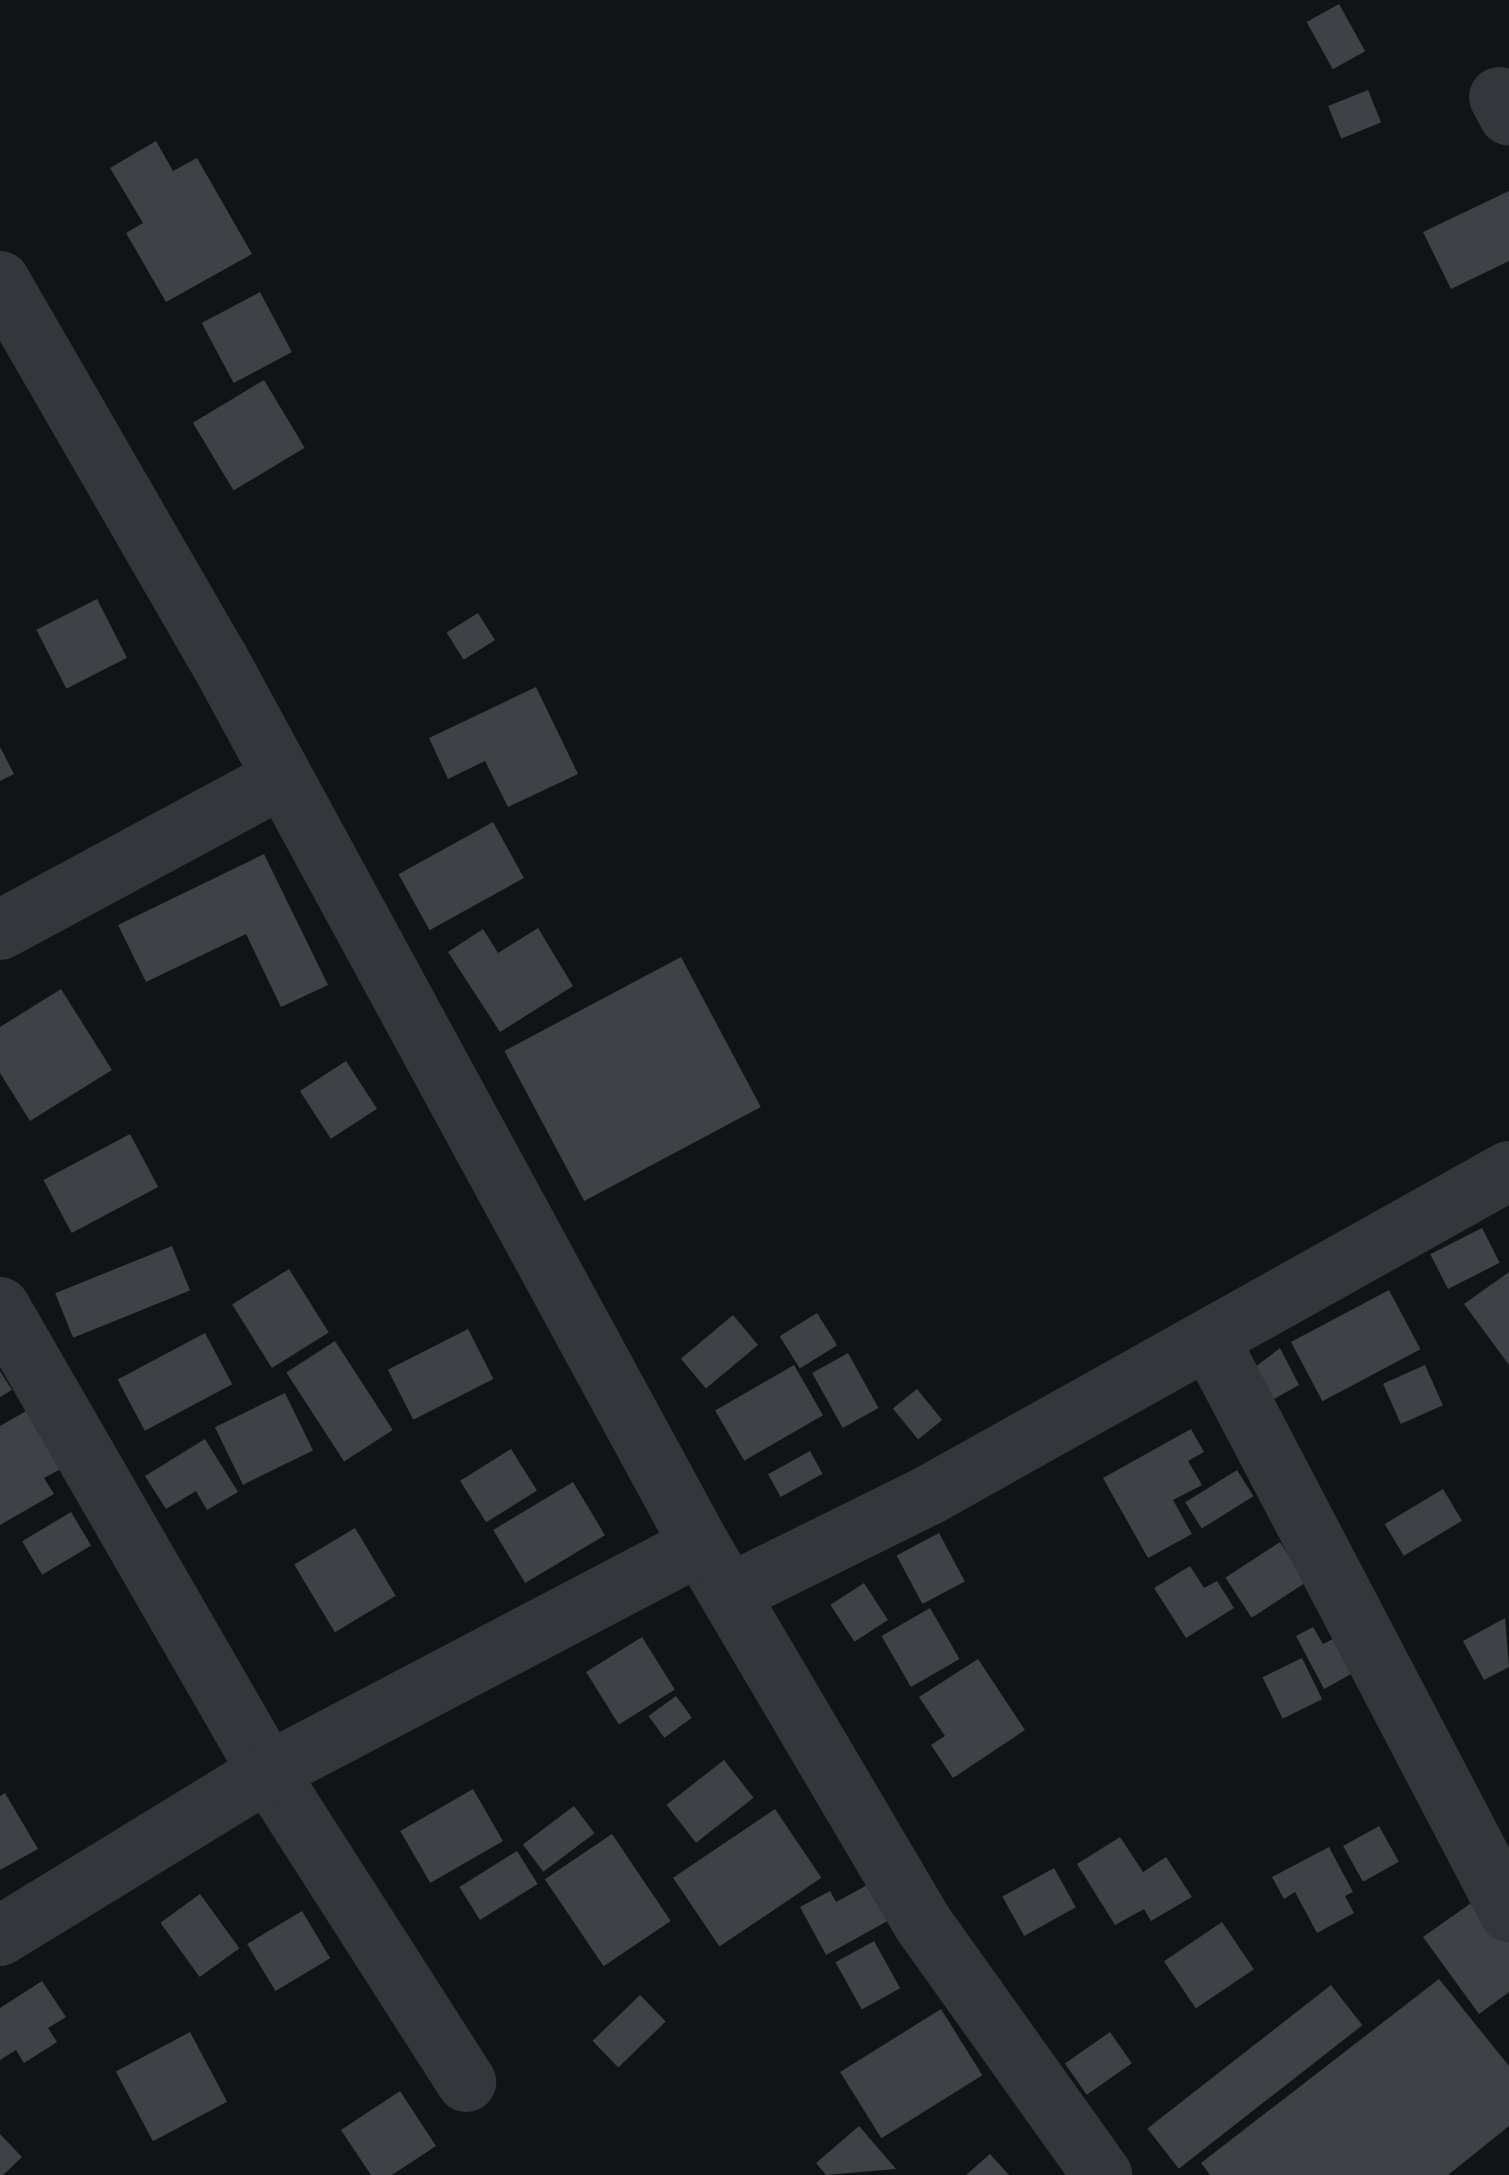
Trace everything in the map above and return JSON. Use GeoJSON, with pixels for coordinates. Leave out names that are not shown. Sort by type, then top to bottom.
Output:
{"type":"FeatureCollection","features":[{"type":"Feature","properties":{"kind":"street"},"geometry":{"type":"LineString","coordinates":[[0,281],[282,778],[715,1569],[924,1925],[1102,2175]]}},
{"type":"Feature","properties":{"kind":"street"},"geometry":{"type":"LineString","coordinates":[[0,930],[282,778]]}},
{"type":"Feature","properties":{"kind":"street"},"geometry":{"type":"LineString","coordinates":[[0,1936],[268,1772],[715,1569],[931,1494],[1509,1171]]}},
{"type":"Feature","properties":{"kind":"street"},"geometry":{"type":"LineString","coordinates":[[0,1307],[268,1772],[466,2082]]}},
{"type":"Feature","properties":{"kind":"street"},"geometry":{"type":"LineString","coordinates":[[1209,1339],[1509,1912]]}},
{"type":"Feature","properties":{"kind":"building"},"geometry":{"type":"Polygon","coordinates":[[[1339,4],[1365,51],[1333,69],[1307,22],[1339,4]]]}},
{"type":"Feature","properties":{"kind":"building"},"geometry":{"type":"Polygon","coordinates":[[[1368,90],[1381,122],[1341,139],[1328,106],[1368,90]]]}},
{"type":"Feature","properties":{"kind":"building"},"geometry":{"type":"Polygon","coordinates":[[[156,141],[173,171],[197,158],[252,254],[166,302],[126,233],[143,223],[110,168],[156,141]]]}},
{"type":"Feature","properties":{"kind":"building"},"geometry":{"type":"Polygon","coordinates":[[[1509,191],[1509,261],[1451,289],[1423,232],[1509,191]]]}},
{"type":"Feature","properties":{"kind":"building"},"geometry":{"type":"Polygon","coordinates":[[[260,292],[292,352],[234,383],[202,323],[260,292]]]}},
{"type":"Feature","properties":{"kind":"building"},"geometry":{"type":"Polygon","coordinates":[[[264,380],[305,448],[234,490],[193,423],[264,380]]]}},
{"type":"Feature","properties":{"kind":"building"},"geometry":{"type":"Polygon","coordinates":[[[97,599],[127,658],[66,689],[36,630],[97,599]]]}},
{"type":"Feature","properties":{"kind":"building"},"geometry":{"type":"Polygon","coordinates":[[[478,613],[495,640],[464,660],[447,633],[478,613]]]}},
{"type":"Feature","properties":{"kind":"building"},"geometry":{"type":"Polygon","coordinates":[[[536,687],[578,774],[508,807],[485,761],[448,779],[429,738],[536,687]]]}},
{"type":"Feature","properties":{"kind":"building"},"geometry":{"type":"Polygon","coordinates":[[[0,747],[14,774],[0,781],[0,747]]]}},
{"type":"Feature","properties":{"kind":"building"},"geometry":{"type":"Polygon","coordinates":[[[493,822],[524,878],[430,930],[399,874],[493,822]]]}},
{"type":"Feature","properties":{"kind":"building"},"geometry":{"type":"Polygon","coordinates":[[[264,854],[328,985],[281,1007],[246,934],[146,982],[118,925],[264,854]]]}},
{"type":"Feature","properties":{"kind":"building"},"geometry":{"type":"Polygon","coordinates":[[[538,928],[573,986],[500,1032],[448,952],[483,929],[498,953],[538,928]]]}},
{"type":"Feature","properties":{"kind":"building"},"geometry":{"type":"Polygon","coordinates":[[[681,957],[761,1107],[584,1201],[504,1051],[681,957]]]}},
{"type":"Feature","properties":{"kind":"building"},"geometry":{"type":"Polygon","coordinates":[[[61,989],[112,1070],[30,1121],[0,1073],[0,1027],[61,989]]]}},
{"type":"Feature","properties":{"kind":"building"},"geometry":{"type":"Polygon","coordinates":[[[346,1061],[377,1109],[331,1139],[300,1091],[346,1061]]]}},
{"type":"Feature","properties":{"kind":"building"},"geometry":{"type":"Polygon","coordinates":[[[130,1134],[158,1187],[72,1233],[43,1180],[130,1134]]]}},
{"type":"Feature","properties":{"kind":"building"},"geometry":{"type":"Polygon","coordinates":[[[1482,1228],[1500,1263],[1448,1289],[1430,1254],[1482,1228]]]}},
{"type":"Feature","properties":{"kind":"building"},"geometry":{"type":"Polygon","coordinates":[[[172,1246],[190,1291],[73,1338],[55,1293],[172,1246]]]}},
{"type":"Feature","properties":{"kind":"building"},"geometry":{"type":"Polygon","coordinates":[[[289,1269],[329,1333],[272,1368],[232,1305],[289,1269]]]}},
{"type":"Feature","properties":{"kind":"building"},"geometry":{"type":"Polygon","coordinates":[[[1509,1272],[1509,1365],[1464,1304],[1509,1272]]]}},
{"type":"Feature","properties":{"kind":"building"},"geometry":{"type":"Polygon","coordinates":[[[1389,1290],[1420,1349],[1322,1401],[1291,1342],[1389,1290]]]}},
{"type":"Feature","properties":{"kind":"building"},"geometry":{"type":"Polygon","coordinates":[[[817,1313],[837,1345],[800,1369],[780,1336],[817,1313]]]}},
{"type":"Feature","properties":{"kind":"building"},"geometry":{"type":"Polygon","coordinates":[[[733,1315],[758,1345],[706,1389],[681,1359],[733,1315]]]}},
{"type":"Feature","properties":{"kind":"building"},"geometry":{"type":"Polygon","coordinates":[[[468,1329],[493,1379],[413,1420],[388,1370],[468,1329]]]}},
{"type":"Feature","properties":{"kind":"building"},"geometry":{"type":"Polygon","coordinates":[[[205,1333],[232,1384],[145,1431],[118,1379],[205,1333]]]}},
{"type":"Feature","properties":{"kind":"building"},"geometry":{"type":"Polygon","coordinates":[[[335,1341],[393,1430],[344,1461],[286,1373],[335,1341]]]}},
{"type":"Feature","properties":{"kind":"building"},"geometry":{"type":"Polygon","coordinates":[[[1280,1348],[1299,1385],[1267,1403],[1250,1371],[1280,1348]]]}},
{"type":"Feature","properties":{"kind":"building"},"geometry":{"type":"Polygon","coordinates":[[[848,1353],[879,1408],[843,1428],[812,1373],[848,1353]]]}},
{"type":"Feature","properties":{"kind":"building"},"geometry":{"type":"Polygon","coordinates":[[[794,1365],[823,1415],[744,1461],[715,1410],[794,1365]]]}},
{"type":"Feature","properties":{"kind":"building"},"geometry":{"type":"Polygon","coordinates":[[[1425,1365],[1443,1405],[1401,1424],[1383,1384],[1425,1365]]]}},
{"type":"Feature","properties":{"kind":"building"},"geometry":{"type":"Polygon","coordinates":[[[0,1371],[12,1390],[0,1397],[0,1371]]]}},
{"type":"Feature","properties":{"kind":"building"},"geometry":{"type":"Polygon","coordinates":[[[917,1389],[942,1420],[918,1440],[893,1409],[917,1389]]]}},
{"type":"Feature","properties":{"kind":"building"},"geometry":{"type":"Polygon","coordinates":[[[285,1393],[313,1451],[243,1485],[215,1427],[285,1393]]]}},
{"type":"Feature","properties":{"kind":"building"},"geometry":{"type":"Polygon","coordinates":[[[35,1406],[68,1465],[44,1478],[54,1494],[0,1525],[0,1426],[35,1406]]]}},
{"type":"Feature","properties":{"kind":"building"},"geometry":{"type":"Polygon","coordinates":[[[1191,1429],[1204,1452],[1188,1461],[1202,1485],[1173,1500],[1192,1534],[1148,1558],[1103,1478],[1191,1429]]]}},
{"type":"Feature","properties":{"kind":"building"},"geometry":{"type":"Polygon","coordinates":[[[205,1439],[238,1492],[207,1510],[196,1491],[166,1509],[145,1476],[205,1439]]]}},
{"type":"Feature","properties":{"kind":"building"},"geometry":{"type":"Polygon","coordinates":[[[511,1449],[537,1491],[486,1522],[460,1481],[511,1449]]]}},
{"type":"Feature","properties":{"kind":"building"},"geometry":{"type":"Polygon","coordinates":[[[810,1451],[823,1474],[781,1497],[768,1474],[810,1451]]]}},
{"type":"Feature","properties":{"kind":"building"},"geometry":{"type":"Polygon","coordinates":[[[1237,1470],[1253,1496],[1202,1529],[1185,1502],[1237,1470]]]}},
{"type":"Feature","properties":{"kind":"building"},"geometry":{"type":"Polygon","coordinates":[[[573,1482],[605,1535],[525,1583],[493,1530],[573,1482]]]}},
{"type":"Feature","properties":{"kind":"building"},"geometry":{"type":"Polygon","coordinates":[[[1443,1489],[1462,1521],[1404,1556],[1385,1524],[1443,1489]]]}},
{"type":"Feature","properties":{"kind":"building"},"geometry":{"type":"Polygon","coordinates":[[[71,1512],[91,1545],[42,1575],[22,1541],[71,1512]]]}},
{"type":"Feature","properties":{"kind":"building"},"geometry":{"type":"Polygon","coordinates":[[[355,1528],[396,1596],[335,1632],[294,1565],[355,1528]]]}},
{"type":"Feature","properties":{"kind":"building"},"geometry":{"type":"Polygon","coordinates":[[[939,1533],[965,1582],[922,1604],[897,1556],[939,1533]]]}},
{"type":"Feature","properties":{"kind":"building"},"geometry":{"type":"Polygon","coordinates":[[[1280,1542],[1306,1582],[1252,1618],[1225,1577],[1280,1542]]]}},
{"type":"Feature","properties":{"kind":"building"},"geometry":{"type":"Polygon","coordinates":[[[1190,1566],[1204,1588],[1217,1581],[1234,1608],[1186,1638],[1154,1588],[1190,1566]]]}},
{"type":"Feature","properties":{"kind":"building"},"geometry":{"type":"Polygon","coordinates":[[[864,1583],[888,1620],[854,1642],[830,1605],[864,1583]]]}},
{"type":"Feature","properties":{"kind":"building"},"geometry":{"type":"Polygon","coordinates":[[[930,1608],[959,1659],[911,1687],[882,1636],[930,1608]]]}},
{"type":"Feature","properties":{"kind":"building"},"geometry":{"type":"Polygon","coordinates":[[[1505,1618],[1509,1667],[1484,1680],[1463,1641],[1505,1618]]]}},
{"type":"Feature","properties":{"kind":"building"},"geometry":{"type":"Polygon","coordinates":[[[1313,1627],[1323,1644],[1344,1633],[1362,1668],[1324,1689],[1296,1636],[1313,1627]]]}},
{"type":"Feature","properties":{"kind":"building"},"geometry":{"type":"Polygon","coordinates":[[[642,1637],[675,1690],[619,1725],[586,1672],[642,1637]]]}},
{"type":"Feature","properties":{"kind":"building"},"geometry":{"type":"Polygon","coordinates":[[[1302,1658],[1322,1699],[1283,1719],[1262,1677],[1302,1658]]]}},
{"type":"Feature","properties":{"kind":"building"},"geometry":{"type":"Polygon","coordinates":[[[978,1659],[1025,1730],[953,1778],[931,1745],[945,1736],[919,1697],[978,1659]]]}},
{"type":"Feature","properties":{"kind":"building"},"geometry":{"type":"Polygon","coordinates":[[[676,1696],[692,1718],[664,1738],[648,1716],[676,1696]]]}},
{"type":"Feature","properties":{"kind":"building"},"geometry":{"type":"Polygon","coordinates":[[[724,1760],[754,1798],[696,1843],[666,1805],[724,1760]]]}},
{"type":"Feature","properties":{"kind":"building"},"geometry":{"type":"Polygon","coordinates":[[[473,1789],[503,1841],[430,1883],[400,1831],[473,1789]]]}},
{"type":"Feature","properties":{"kind":"building"},"geometry":{"type":"Polygon","coordinates":[[[5,1793],[38,1849],[0,1870],[0,1796],[5,1793]]]}},
{"type":"Feature","properties":{"kind":"building"},"geometry":{"type":"Polygon","coordinates":[[[574,1806],[594,1833],[543,1872],[523,1845],[574,1806]]]}},
{"type":"Feature","properties":{"kind":"building"},"geometry":{"type":"Polygon","coordinates":[[[775,1809],[821,1878],[719,1947],[673,1878],[775,1809]]]}},
{"type":"Feature","properties":{"kind":"building"},"geometry":{"type":"Polygon","coordinates":[[[1379,1826],[1399,1862],[1363,1882],[1343,1846],[1379,1826]]]}},
{"type":"Feature","properties":{"kind":"building"},"geometry":{"type":"Polygon","coordinates":[[[612,1834],[671,1921],[604,1966],[545,1879],[612,1834]]]}},
{"type":"Feature","properties":{"kind":"building"},"geometry":{"type":"Polygon","coordinates":[[[1120,1837],[1143,1872],[1166,1857],[1192,1897],[1151,1921],[1144,1909],[1115,1925],[1077,1864],[1120,1837]]]}},
{"type":"Feature","properties":{"kind":"building"},"geometry":{"type":"Polygon","coordinates":[[[1329,1847],[1353,1892],[1345,1896],[1354,1913],[1317,1933],[1295,1892],[1284,1899],[1272,1877],[1329,1847]]]}},
{"type":"Feature","properties":{"kind":"building"},"geometry":{"type":"Polygon","coordinates":[[[517,1851],[538,1884],[480,1920],[459,1887],[517,1851]]]}},
{"type":"Feature","properties":{"kind":"building"},"geometry":{"type":"Polygon","coordinates":[[[1054,1868],[1076,1907],[1024,1936],[1002,1897],[1054,1868]]]}},
{"type":"Feature","properties":{"kind":"building"},"geometry":{"type":"Polygon","coordinates":[[[882,1877],[902,1913],[826,1955],[800,1907],[830,1891],[836,1902],[882,1877]]]}},
{"type":"Feature","properties":{"kind":"building"},"geometry":{"type":"Polygon","coordinates":[[[200,1894],[239,1948],[200,1977],[160,1923],[200,1894]]]}},
{"type":"Feature","properties":{"kind":"building"},"geometry":{"type":"Polygon","coordinates":[[[1481,1896],[1509,1935],[1509,1992],[1479,2014],[1423,1937],[1481,1896]]]}},
{"type":"Feature","properties":{"kind":"building"},"geometry":{"type":"Polygon","coordinates":[[[302,1911],[330,1958],[275,1991],[247,1944],[302,1911]]]}},
{"type":"Feature","properties":{"kind":"building"},"geometry":{"type":"Polygon","coordinates":[[[1222,1922],[1254,1969],[1196,2008],[1164,1961],[1222,1922]]]}},
{"type":"Feature","properties":{"kind":"building"},"geometry":{"type":"Polygon","coordinates":[[[874,1941],[900,1988],[862,2010],[836,1962],[874,1941]]]}},
{"type":"Feature","properties":{"kind":"building"},"geometry":{"type":"Polygon","coordinates":[[[1439,1979],[1509,2066],[1509,2126],[1448,2175],[1210,2175],[1201,2163],[1439,1979]]]}},
{"type":"Feature","properties":{"kind":"building"},"geometry":{"type":"Polygon","coordinates":[[[42,1981],[66,2017],[48,2028],[57,2042],[24,2063],[16,2050],[0,2060],[0,2008],[42,1981]]]}},
{"type":"Feature","properties":{"kind":"building"},"geometry":{"type":"Polygon","coordinates":[[[1331,1985],[1362,2025],[1179,2169],[1147,2128],[1331,1985]]]}},
{"type":"Feature","properties":{"kind":"building"},"geometry":{"type":"Polygon","coordinates":[[[640,1995],[666,2022],[618,2067],[593,2041],[640,1995]]]}},
{"type":"Feature","properties":{"kind":"building"},"geometry":{"type":"Polygon","coordinates":[[[941,2009],[982,2075],[881,2138],[840,2072],[941,2009]]]}},
{"type":"Feature","properties":{"kind":"building"},"geometry":{"type":"Polygon","coordinates":[[[190,2032],[227,2102],[153,2141],[116,2071],[190,2032]]]}},
{"type":"Feature","properties":{"kind":"building"},"geometry":{"type":"Polygon","coordinates":[[[1110,2032],[1132,2063],[1087,2095],[1065,2064],[1110,2032]]]}},
{"type":"Feature","properties":{"kind":"building"},"geometry":{"type":"Polygon","coordinates":[[[400,2091],[436,2146],[392,2175],[371,2175],[341,2130],[400,2091]]]}},
{"type":"Feature","properties":{"kind":"building"},"geometry":{"type":"Polygon","coordinates":[[[859,2126],[896,2169],[826,2175],[816,2163],[859,2126]]]}},
{"type":"Feature","properties":{"kind":"building"},"geometry":{"type":"Polygon","coordinates":[[[0,2134],[22,2157],[3,2175],[0,2175],[0,2134]]]}},
{"type":"Feature","properties":{"kind":"building"},"geometry":{"type":"Polygon","coordinates":[[[990,2154],[1009,2175],[966,2175],[990,2154]]]}}]}
